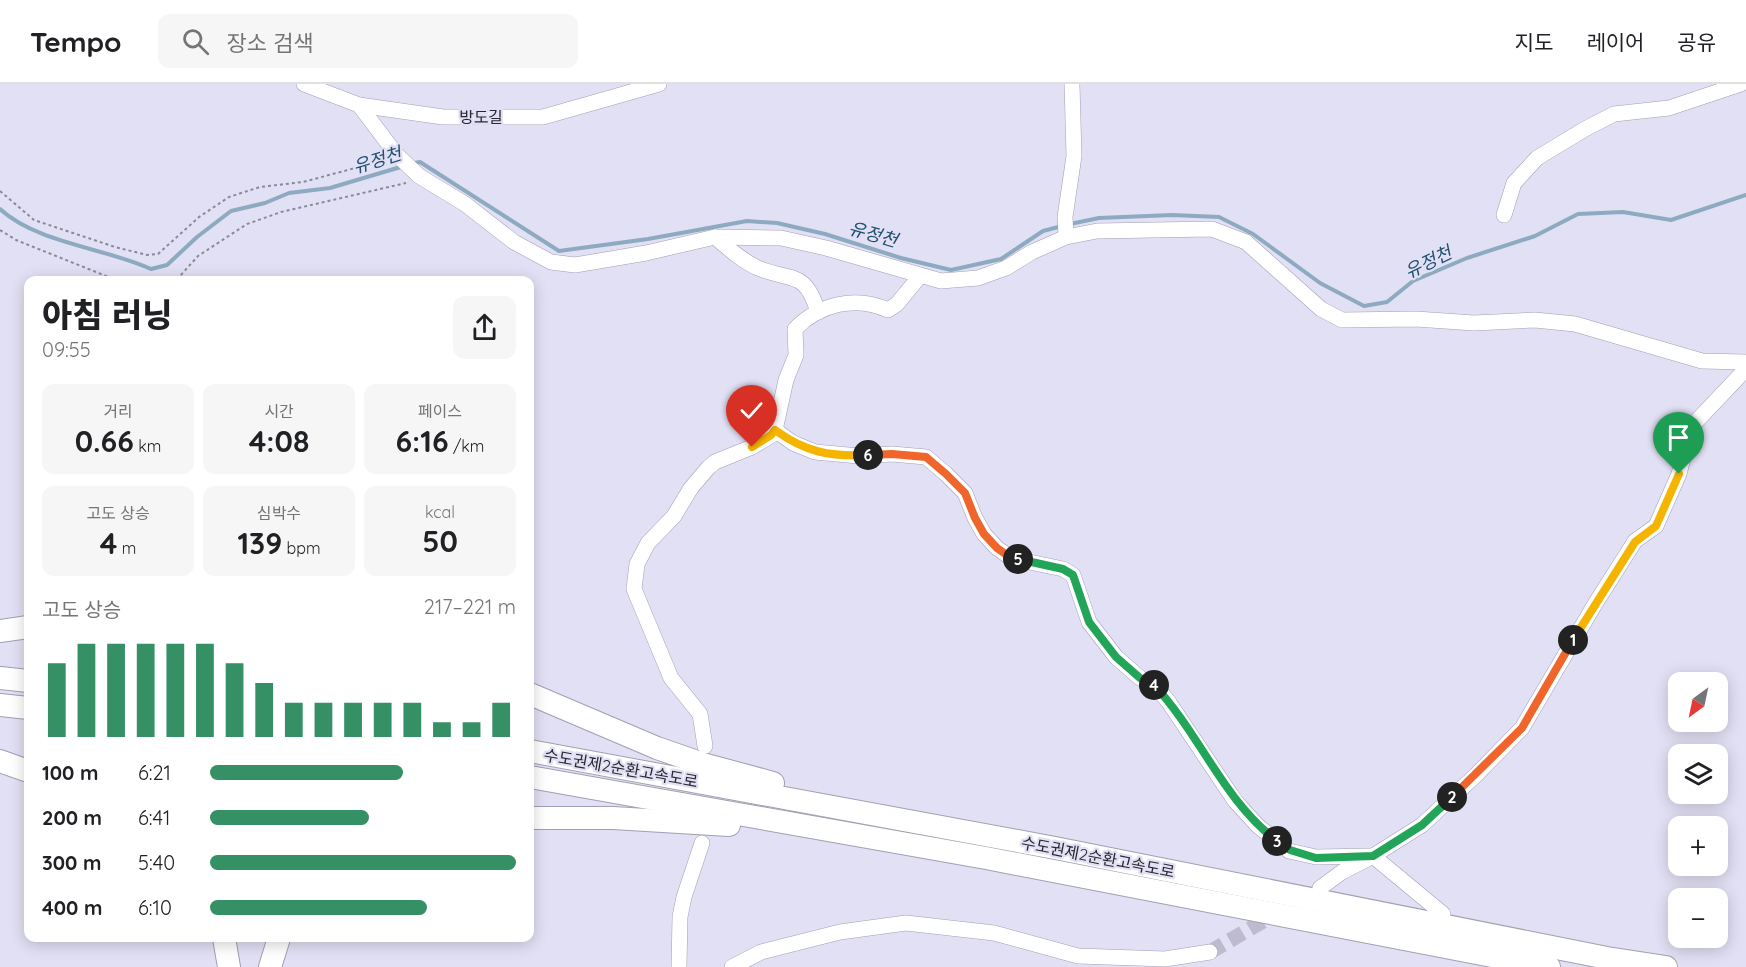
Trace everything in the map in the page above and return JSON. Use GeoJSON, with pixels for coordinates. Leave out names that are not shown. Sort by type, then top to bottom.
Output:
{"type":"FeatureCollection","features":[{"type":"Feature","properties":{"kind":"highway"},"geometry":{"type":"LineString","coordinates":[[0,631],[24,628]]}},
{"type":"Feature","properties":{"kind":"highway"},"geometry":{"type":"LineString","coordinates":[[0,678],[24,681]]}},
{"type":"Feature","properties":{"kind":"highway"},"geometry":{"type":"LineString","coordinates":[[534,696],[657,748],[703,764],[981,835]]}},
{"type":"Feature","properties":{"kind":"highway"},"geometry":{"type":"LineString","coordinates":[[0,705],[24,708]]}},
{"type":"Feature","properties":{"kind":"highway","name":"수도권제2순환고속도로"},"geometry":{"type":"LineString","coordinates":[[534,752],[1055,848],[1607,958],[1666,967]]}},
{"type":"Feature","properties":{"kind":"highway"},"geometry":{"type":"LineString","coordinates":[[0,761],[24,770]]}},
{"type":"Feature","properties":{"kind":"highway","name":"수도권제2순환고속도로"},"geometry":{"type":"LineString","coordinates":[[534,778],[986,858],[1549,967]]}},
{"type":"Feature","properties":{"kind":"highway"},"geometry":{"type":"LineString","coordinates":[[534,818],[613,818],[729,825],[986,858]]}},
{"type":"Feature","properties":{"kind":"highway"},"geometry":{"type":"LineString","coordinates":[[225,942],[229,967]]}},
{"type":"Feature","properties":{"kind":"highway"},"geometry":{"type":"LineString","coordinates":[[238,967],[239,942]]}},
{"type":"Feature","properties":{"kind":"highway"},"geometry":{"type":"LineString","coordinates":[[265,967],[267,942]]}},
{"type":"Feature","properties":{"kind":"highway"},"geometry":{"type":"LineString","coordinates":[[270,967],[278,942]]}},
{"type":"Feature","properties":{"kind":"street","name":"방도길"},"geometry":{"type":"LineString","coordinates":[[304,84],[359,105],[443,117],[543,117],[659,84]]}},
{"type":"Feature","properties":{"kind":"street"},"geometry":{"type":"LineString","coordinates":[[1066,237],[1065,217],[1074,156],[1072,84]]}},
{"type":"Feature","properties":{"kind":"street"},"geometry":{"type":"LineString","coordinates":[[1504,215],[1514,183],[1537,158],[1585,129],[1614,114],[1669,108],[1741,84]]}},
{"type":"Feature","properties":{"kind":"street"},"geometry":{"type":"LineString","coordinates":[[359,105],[399,158],[416,174],[465,204],[514,242],[550,262],[575,265],[715,237],[781,238],[826,248],[941,281],[978,278],[1006,268],[1032,252],[1066,237],[1097,231],[1212,229],[1246,242],[1321,309],[1342,320],[1416,319],[1474,323],[1535,320],[1575,324],[1702,361],[1746,362]]}},
{"type":"Feature","properties":{"kind":"street"},"geometry":{"type":"LineString","coordinates":[[715,237],[757,268],[793,277],[803,283],[814,297],[819,312]]}},
{"type":"Feature","properties":{"kind":"street"},"geometry":{"type":"LineString","coordinates":[[705,746],[700,714],[671,678],[634,589],[637,564],[648,543],[674,516],[691,488],[708,468],[715,462],[752,447],[775,430],[786,380],[796,355],[795,329],[802,322],[835,305],[857,302],[875,304],[888,310],[904,297],[920,276]]}},
{"type":"Feature","properties":{"kind":"street"},"geometry":{"type":"LineString","coordinates":[[1320,888],[1342,872],[1373,856],[1422,825],[1522,728],[1595,604],[1635,542],[1656,526],[1679,474],[1691,427],[1746,369]]}},
{"type":"Feature","properties":{"kind":"street"},"geometry":{"type":"LineString","coordinates":[[775,430],[793,443],[815,452],[858,456],[892,454],[926,457],[965,493],[984,534],[997,548],[1011,558],[1063,569],[1073,575],[1089,622],[1116,657],[1140,678],[1155,686],[1168,701],[1235,801],[1258,826],[1290,850],[1316,858],[1373,856],[1443,914]]}},
{"type":"Feature","properties":{"kind":"street"},"geometry":{"type":"LineString","coordinates":[[679,967],[680,917],[684,897],[702,843]]}},
{"type":"Feature","properties":{"kind":"street"},"geometry":{"type":"LineString","coordinates":[[732,967],[761,952],[840,932],[906,923],[994,933],[1078,956],[1165,959],[1210,952]]}},
{"type":"Feature","properties":{"kind":"path"},"geometry":{"type":"LineString","coordinates":[[0,191],[34,220],[115,247],[147,255],[158,254],[199,217],[229,197],[260,188],[303,182],[399,158]]}},
{"type":"Feature","properties":{"kind":"path"},"geometry":{"type":"LineString","coordinates":[[180,276],[198,256],[247,224],[280,212],[407,182],[416,174]]}},
{"type":"Feature","properties":{"kind":"path"},"geometry":{"type":"LineString","coordinates":[[0,230],[16,240],[106,276]]}},
{"type":"Feature","properties":{"kind":"waterway","name":"유정천"},"geometry":{"type":"LineString","coordinates":[[414,163],[420,162],[559,251],[648,239],[747,221],[777,223],[825,234],[901,258],[951,270],[1001,259],[1043,231],[1062,226]]}},
{"type":"Feature","properties":{"kind":"waterway","name":"유정천"},"geometry":{"type":"LineString","coordinates":[[0,209],[33,230],[151,269],[167,265],[197,237],[231,211],[265,203],[289,193],[330,188],[404,166]]}},
{"type":"Feature","properties":{"kind":"waterway","name":"유정천"},"geometry":{"type":"LineString","coordinates":[[1070,224],[1099,218],[1172,215],[1219,217],[1253,234],[1320,283],[1364,306],[1387,302],[1413,281],[1467,258],[1535,236],[1578,214],[1623,212],[1671,220],[1746,195]]}},
{"type":"Feature","properties":{"kind":"tunnel"},"geometry":{"type":"LineString","coordinates":[[1210,952],[1277,913]]}},
{"type":"Feature","properties":{"kind":"route"},"geometry":{"type":"LineString","coordinates":[[752,447],[775,430],[793,443],[815,452],[858,456],[892,454],[926,457],[965,493],[984,534],[997,548],[1011,558],[1063,569],[1073,575],[1089,622],[1116,657],[1140,678],[1155,686],[1168,701],[1235,801],[1258,826],[1290,850],[1316,858],[1373,856],[1422,825],[1522,728],[1595,604],[1635,542],[1656,526],[1679,474]]}}]}
